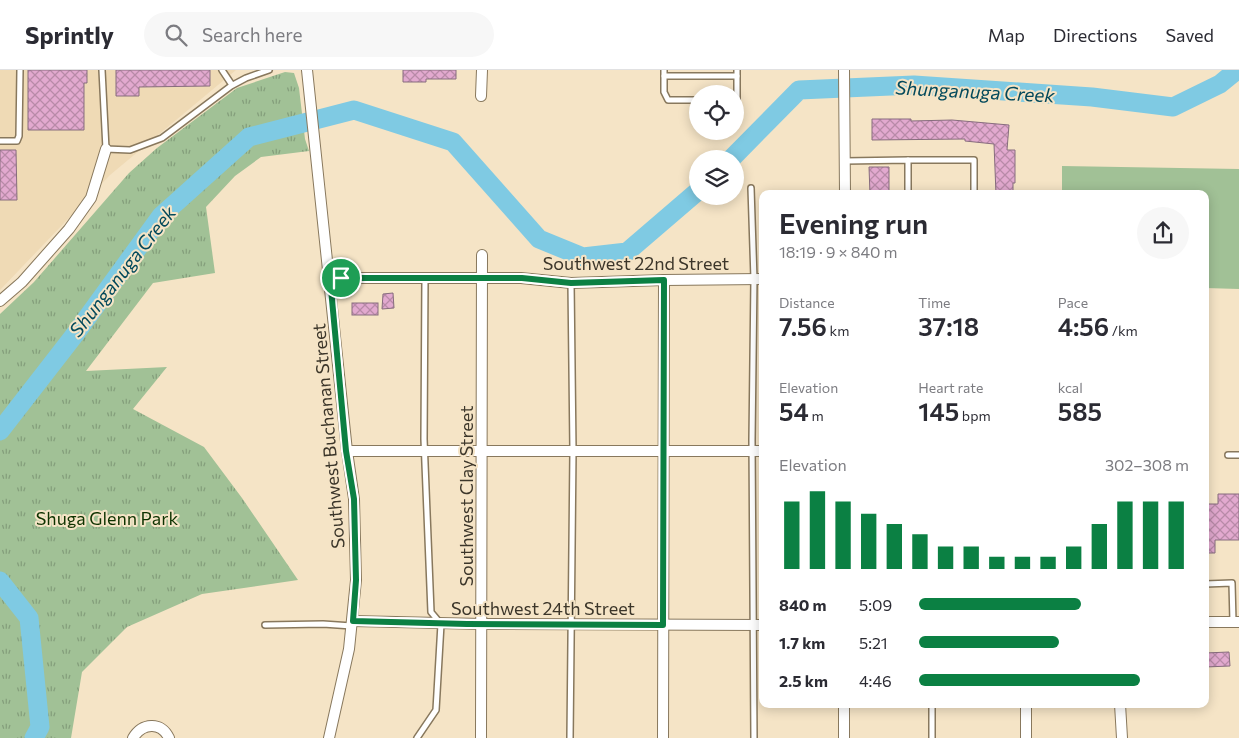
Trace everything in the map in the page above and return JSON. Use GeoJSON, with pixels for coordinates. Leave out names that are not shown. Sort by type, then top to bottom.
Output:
{"type":"FeatureCollection","features":[{"type":"Feature","properties":{"kind":"street","name":"Southwest Buchanan Street"},"geometry":{"type":"LineString","coordinates":[[308,70],[346,451],[354,499],[356,538],[353,624],[330,738]]}},
{"type":"Feature","properties":{"kind":"street"},"geometry":{"type":"LineString","coordinates":[[481,96],[482,70]]}},
{"type":"Feature","properties":{"kind":"street"},"geometry":{"type":"LineString","coordinates":[[844,70],[845,190]]}},
{"type":"Feature","properties":{"kind":"street"},"geometry":{"type":"LineString","coordinates":[[0,301],[22,282],[69,229],[91,198],[106,149]]}},
{"type":"Feature","properties":{"kind":"street","name":"Southwest Clay Street"},"geometry":{"type":"LineString","coordinates":[[482,255],[482,738]]}},
{"type":"Feature","properties":{"kind":"street","name":"Southwest 22nd Street"},"geometry":{"type":"LineString","coordinates":[[330,278],[522,278],[571,283],[758,279]]}},
{"type":"Feature","properties":{"kind":"street"},"geometry":{"type":"LineString","coordinates":[[663,738],[664,280]]}},
{"type":"Feature","properties":{"kind":"street"},"geometry":{"type":"LineString","coordinates":[[346,451],[757,451]]}},
{"type":"Feature","properties":{"kind":"street"},"geometry":{"type":"LineString","coordinates":[[1209,622],[1236,622]]}},
{"type":"Feature","properties":{"kind":"street","name":"Southwest 24th Street"},"geometry":{"type":"LineString","coordinates":[[353,624],[758,625]]}},
{"type":"Feature","properties":{"kind":"street"},"geometry":{"type":"LineString","coordinates":[[844,708],[844,738]]}},
{"type":"Feature","properties":{"kind":"street"},"geometry":{"type":"LineString","coordinates":[[1026,708],[1026,738]]}},
{"type":"Feature","properties":{"kind":"street"},"geometry":{"type":"LineString","coordinates":[[1120,708],[1122,738]]}},
{"type":"Feature","properties":{"kind":"street"},"geometry":{"type":"LineString","coordinates":[[133,738],[142,728],[151,725],[163,729],[169,738]]}},
{"type":"Feature","properties":{"kind":"lane"},"geometry":{"type":"LineString","coordinates":[[0,141],[17,141],[19,136],[20,70]]}},
{"type":"Feature","properties":{"kind":"lane"},"geometry":{"type":"LineString","coordinates":[[102,70],[106,149],[130,150],[162,138],[232,85],[269,70]]}},
{"type":"Feature","properties":{"kind":"lane"},"geometry":{"type":"LineString","coordinates":[[222,70],[232,85]]}},
{"type":"Feature","properties":{"kind":"lane"},"geometry":{"type":"LineString","coordinates":[[689,100],[668,100],[664,92],[664,73],[737,73]]}},
{"type":"Feature","properties":{"kind":"lane"},"geometry":{"type":"LineString","coordinates":[[908,160],[908,190]]}},
{"type":"Feature","properties":{"kind":"lane"},"geometry":{"type":"LineString","coordinates":[[845,161],[974,160],[974,190]]}},
{"type":"Feature","properties":{"kind":"lane"},"geometry":{"type":"LineString","coordinates":[[751,188],[758,279],[758,625],[754,738]]}},
{"type":"Feature","properties":{"kind":"lane"},"geometry":{"type":"LineString","coordinates":[[417,738],[436,710],[441,624],[431,612],[424,452],[425,278]]}},
{"type":"Feature","properties":{"kind":"lane"},"geometry":{"type":"LineString","coordinates":[[570,738],[573,451],[571,283]]}},
{"type":"Feature","properties":{"kind":"lane"},"geometry":{"type":"LineString","coordinates":[[1228,455],[1239,455]]}},
{"type":"Feature","properties":{"kind":"lane"},"geometry":{"type":"LineString","coordinates":[[1209,584],[1232,584],[1236,622]]}},
{"type":"Feature","properties":{"kind":"lane"},"geometry":{"type":"LineString","coordinates":[[265,625],[353,624]]}},
{"type":"Feature","properties":{"kind":"lane"},"geometry":{"type":"LineString","coordinates":[[932,708],[932,738]]}},
{"type":"Feature","properties":{"kind":"shaded area"},"geometry":{"type":"Polygon","coordinates":[[[0,70],[236,70],[110,175],[0,290],[0,70]]]}},
{"type":"Feature","properties":{"kind":"green space","name":"Shuga Glenn Park"},"geometry":{"type":"Polygon","coordinates":[[[285,72],[294,73],[299,88],[305,139],[309,151],[261,157],[235,176],[206,207],[215,273],[153,283],[86,371],[167,367],[133,409],[204,447],[242,498],[298,580],[202,594],[127,627],[82,672],[71,738],[0,738],[0,314],[34,282],[129,173],[157,148],[237,88],[285,72]]]}},
{"type":"Feature","properties":{"kind":"green space"},"geometry":{"type":"Polygon","coordinates":[[[1062,166],[1239,169],[1239,289],[1209,288],[1209,190],[1062,190],[1062,166]]]}},
{"type":"Feature","properties":{"kind":"building"},"geometry":{"type":"Polygon","coordinates":[[[28,70],[87,70],[87,83],[84,83],[84,130],[28,130],[28,70]]]}},
{"type":"Feature","properties":{"kind":"building"},"geometry":{"type":"Polygon","coordinates":[[[116,70],[210,70],[210,86],[139,87],[139,96],[116,96],[116,70]]]}},
{"type":"Feature","properties":{"kind":"building"},"geometry":{"type":"Polygon","coordinates":[[[403,70],[456,70],[456,79],[426,79],[426,82],[403,82],[403,70]]]}},
{"type":"Feature","properties":{"kind":"building"},"geometry":{"type":"Polygon","coordinates":[[[872,119],[911,119],[911,121],[952,120],[1009,125],[1007,150],[1015,150],[1015,183],[1013,183],[1013,190],[996,190],[994,144],[965,141],[965,139],[872,140],[872,119]]]}},
{"type":"Feature","properties":{"kind":"building"},"geometry":{"type":"Polygon","coordinates":[[[0,150],[16,150],[17,200],[0,200],[0,150]]]}},
{"type":"Feature","properties":{"kind":"building"},"geometry":{"type":"Polygon","coordinates":[[[869,167],[889,167],[889,190],[870,190],[869,167]]]}},
{"type":"Feature","properties":{"kind":"building"},"geometry":{"type":"Polygon","coordinates":[[[393,293],[394,308],[382,309],[383,294],[393,293]]]}},
{"type":"Feature","properties":{"kind":"building"},"geometry":{"type":"Polygon","coordinates":[[[352,303],[378,303],[378,315],[352,315],[352,303]]]}},
{"type":"Feature","properties":{"kind":"building"},"geometry":{"type":"Polygon","coordinates":[[[1218,494],[1239,494],[1239,540],[1215,540],[1215,553],[1209,553],[1209,504],[1218,504],[1218,494]]]}},
{"type":"Feature","properties":{"kind":"building"},"geometry":{"type":"Polygon","coordinates":[[[1229,652],[1230,666],[1209,667],[1209,653],[1229,652]]]}},
{"type":"Feature","properties":{"kind":"waterway","name":"Shunganuga Creek"},"geometry":{"type":"LineString","coordinates":[[740,150],[799,90],[914,85],[1092,97],[1173,107],[1220,84],[1237,70]]}},
{"type":"Feature","properties":{"kind":"waterway","name":"Shunganuga Creek"},"geometry":{"type":"LineString","coordinates":[[0,431],[76,333],[161,216],[249,137],[354,110],[453,142],[539,239],[583,257],[627,252],[689,199]]}},
{"type":"Feature","properties":{"kind":"waterway","name":"Shunganuga Creek"},"geometry":{"type":"LineString","coordinates":[[0,581],[29,618],[40,727],[34,738]]}},
{"type":"Feature","properties":{"kind":"route"},"geometry":{"type":"LineString","coordinates":[[330,278],[341,278],[522,278],[546,282],[571,283],[664,280],[663,625],[467,624],[353,621],[356,580],[354,499],[346,451],[330,278]]}}]}
